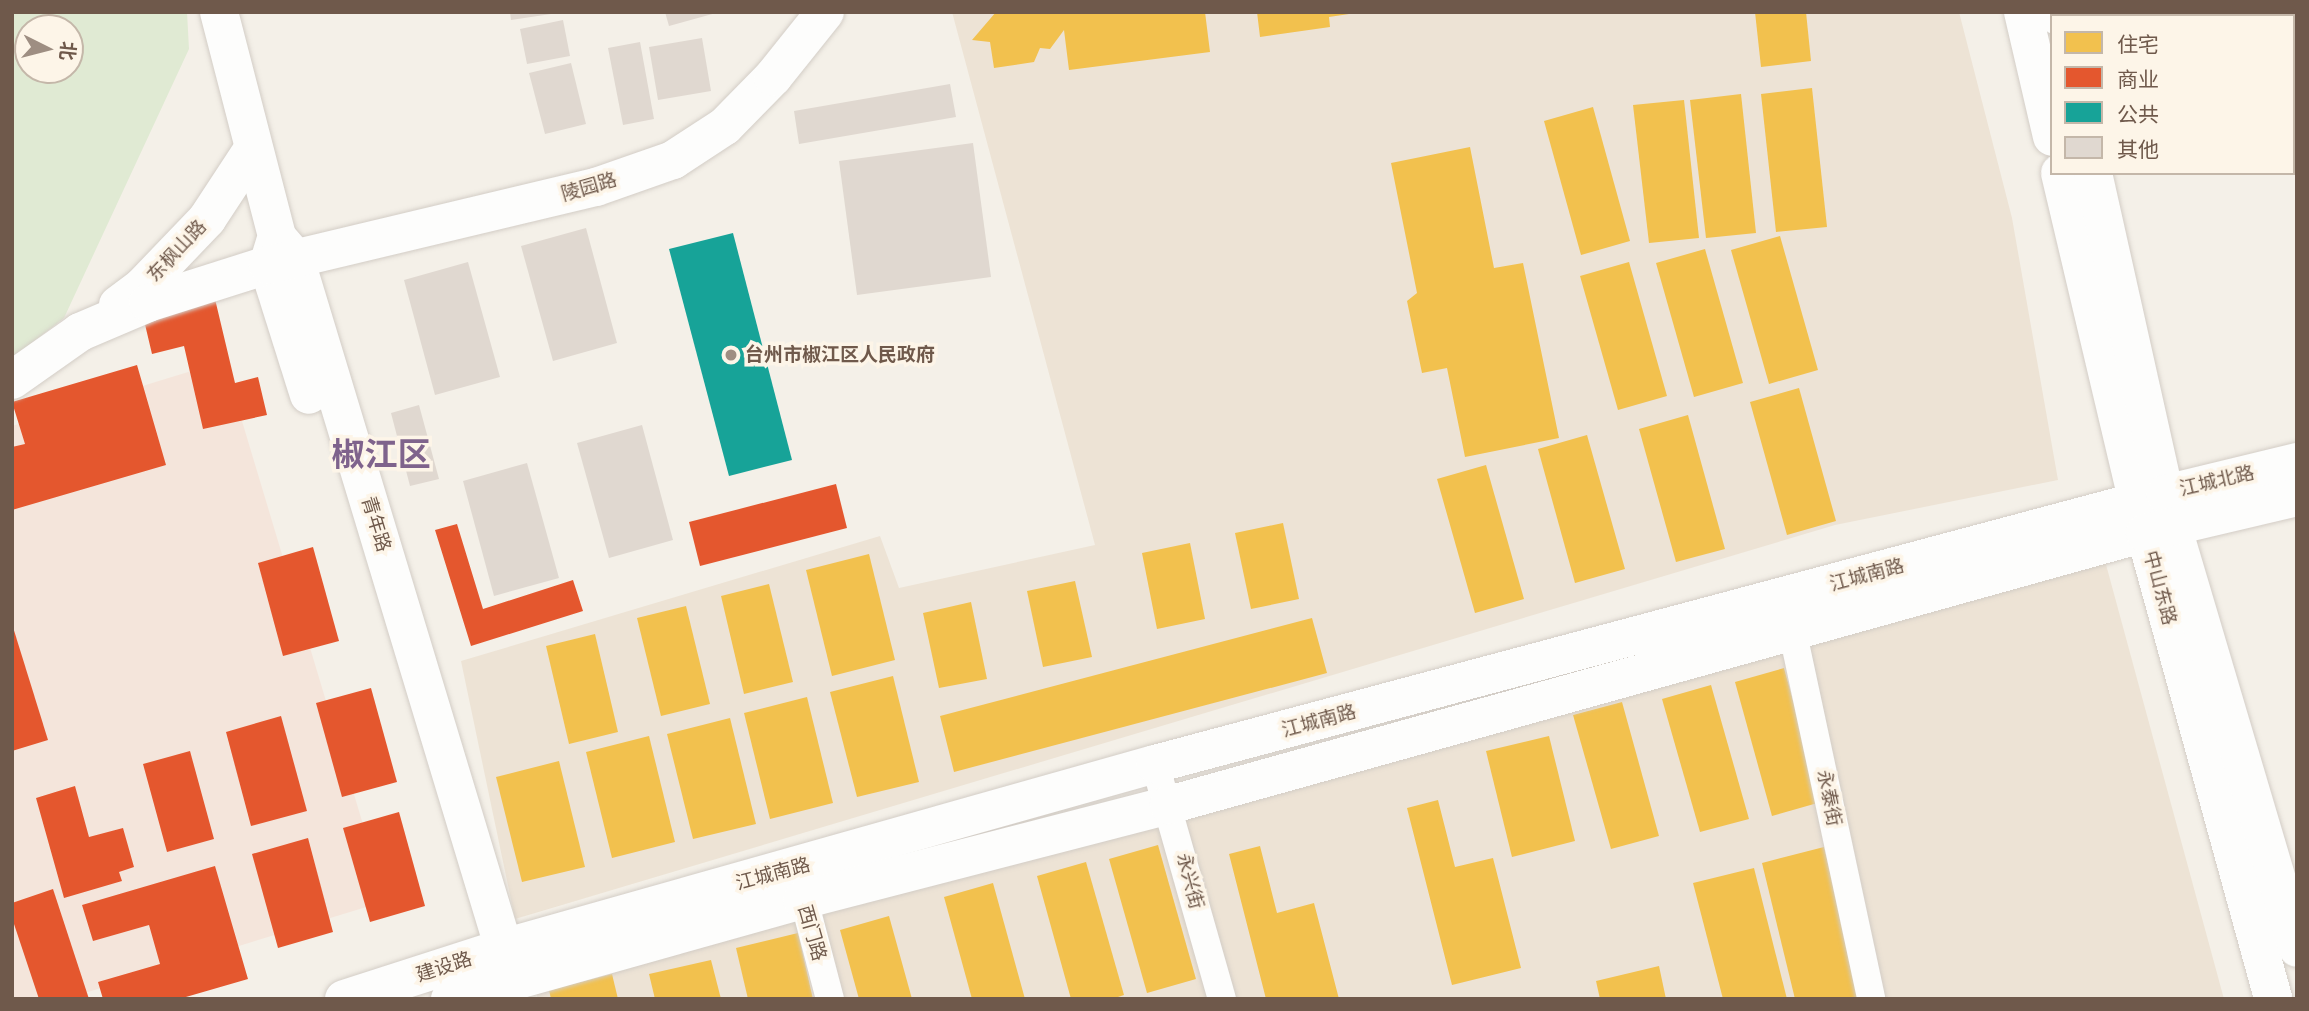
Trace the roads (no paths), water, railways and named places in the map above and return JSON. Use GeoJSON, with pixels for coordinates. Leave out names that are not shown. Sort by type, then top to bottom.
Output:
{"type":"FeatureCollection","features":[{"type":"Feature","properties":{"kind":"main road","name":"青年路"},"geometry":{"type":"LineString","coordinates":[[219,12],[280,253],[502,977]]}},
{"type":"Feature","properties":{"kind":"main road","name":"陵园路"},"geometry":{"type":"LineString","coordinates":[[280,253],[596,187],[673,160],[725,126],[773,77],[825,12]]}},
{"type":"Feature","properties":{"kind":"main road"},"geometry":{"type":"LineString","coordinates":[[2023,12],[2050,127]]}},
{"type":"Feature","properties":{"kind":"main road","name":"东枫山路"},"geometry":{"type":"LineString","coordinates":[[12,380],[143,286],[207,219],[253,149]]}},
{"type":"Feature","properties":{"kind":"main road","name":"中山东路"},"geometry":{"type":"LineString","coordinates":[[2061,175],[2155,513],[2273,999]]}},
{"type":"Feature","properties":{"kind":"main road","name":"中山东路"},"geometry":{"type":"LineString","coordinates":[[2093,175],[2155,513],[2297,948]]}},
{"type":"Feature","properties":{"kind":"main road","name":"东枫山路"},"geometry":{"type":"LineString","coordinates":[[80,332],[280,253]]}},
{"type":"Feature","properties":{"kind":"main road","name":"江城北路"},"geometry":{"type":"LineString","coordinates":[[2155,513],[2297,462]]}},
{"type":"Feature","properties":{"kind":"main road","name":"江城北路"},"geometry":{"type":"LineString","coordinates":[[2155,513],[2297,497]]}},
{"type":"Feature","properties":{"kind":"main road","name":"江城南路"},"geometry":{"type":"LineString","coordinates":[[799,884],[1169,805],[1789,615],[2155,513]]}},
{"type":"Feature","properties":{"kind":"main road","name":"江城南路"},"geometry":{"type":"LineString","coordinates":[[502,977],[799,884],[1155,764],[1789,615]]}},
{"type":"Feature","properties":{"kind":"main road","name":"建设路"},"geometry":{"type":"LineString","coordinates":[[344,999],[502,977]]}},
{"type":"Feature","properties":{"kind":"main road","name":"建设路"},"geometry":{"type":"LineString","coordinates":[[450,999],[502,977]]}},
{"type":"Feature","properties":{"kind":"street","name":"永泰街"},"geometry":{"type":"LineString","coordinates":[[1789,615],[1871,999]]}},
{"type":"Feature","properties":{"kind":"street","name":"永兴街"},"geometry":{"type":"LineString","coordinates":[[1155,764],[1169,805],[1222,999]]}},
{"type":"Feature","properties":{"kind":"street","name":"西门路"},"geometry":{"type":"LineString","coordinates":[[799,884],[830,999]]}},
{"type":"Feature","properties":{"kind":"place","name":"台州市椒江区人民政府"},"geometry":{"type":"Point","coordinates":[731,355]}},
{"type":"Feature","properties":{"kind":"district","name":"椒江区"},"geometry":{"type":"Point","coordinates":[381,454]}}]}
